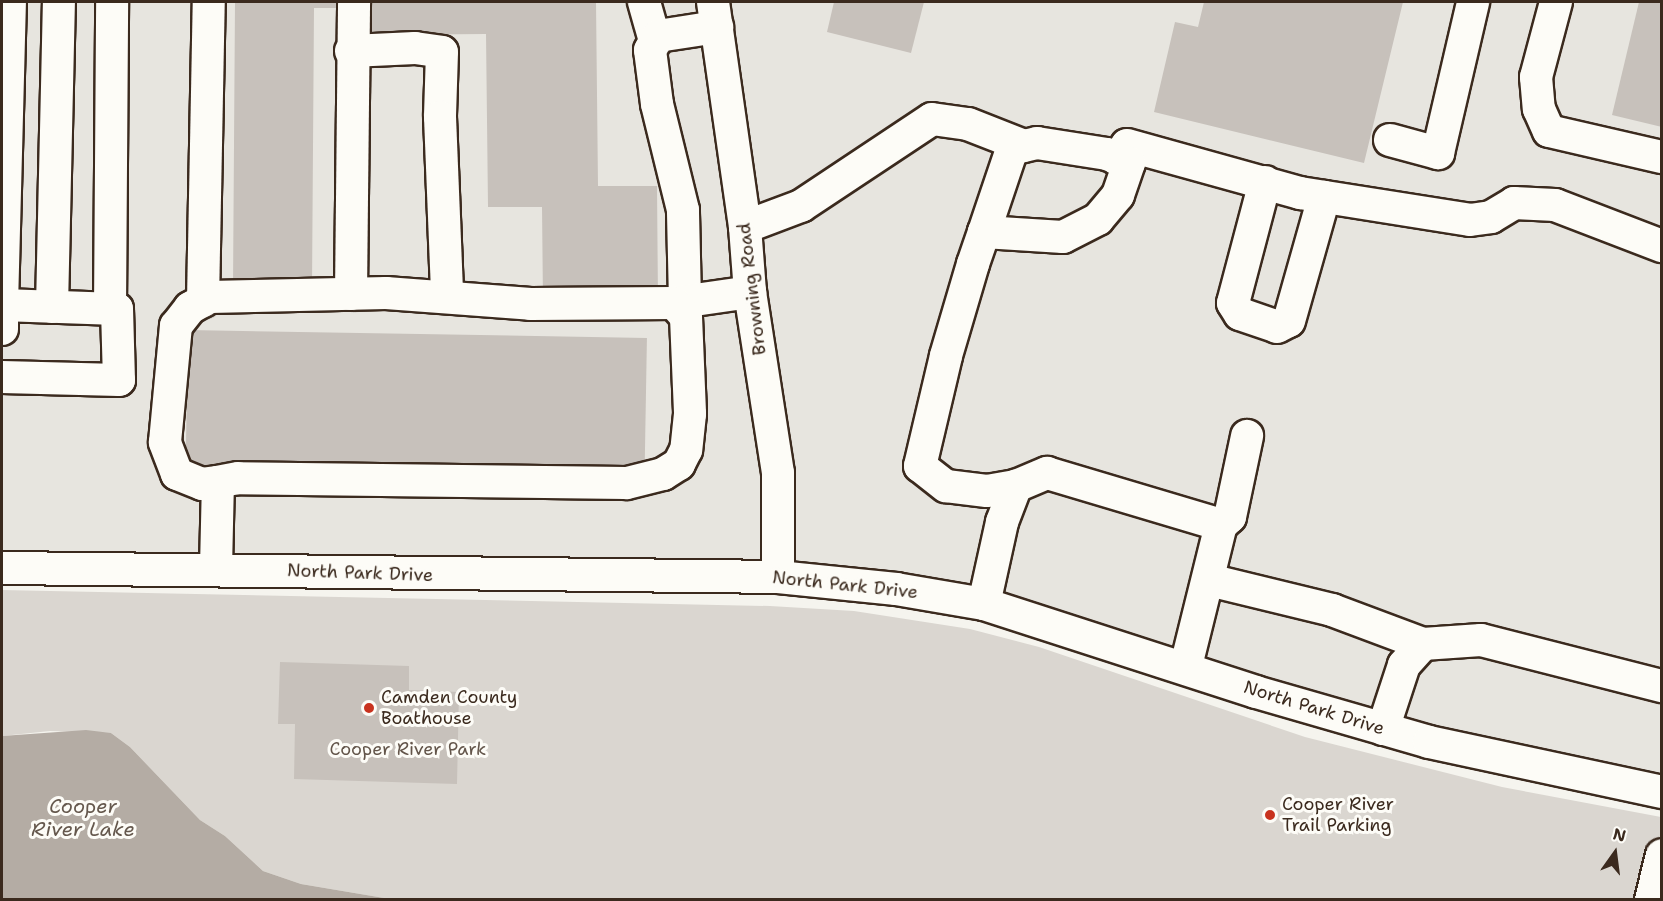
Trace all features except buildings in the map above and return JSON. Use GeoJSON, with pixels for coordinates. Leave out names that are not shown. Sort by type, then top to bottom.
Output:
{"type":"FeatureCollection","features":[{"type":"Feature","properties":{"kind":"street"},"geometry":{"type":"LineString","coordinates":[[2,329],[4,142],[10,2]]}},
{"type":"Feature","properties":{"kind":"street"},"geometry":{"type":"LineString","coordinates":[[52,307],[59,2]]}},
{"type":"Feature","properties":{"kind":"street"},"geometry":{"type":"LineString","coordinates":[[110,309],[112,2]]}},
{"type":"Feature","properties":{"kind":"street"},"geometry":{"type":"LineString","coordinates":[[203,301],[209,2]]}},
{"type":"Feature","properties":{"kind":"street"},"geometry":{"type":"LineString","coordinates":[[351,294],[351,51],[354,2]]}},
{"type":"Feature","properties":{"kind":"street"},"geometry":{"type":"LineString","coordinates":[[644,2],[655,42]]}},
{"type":"Feature","properties":{"kind":"street"},"geometry":{"type":"LineString","coordinates":[[1390,140],[1438,153],[1473,2]]}},
{"type":"Feature","properties":{"kind":"street"},"geometry":{"type":"LineString","coordinates":[[1556,2],[1536,77],[1539,110],[1549,131],[1662,158]]}},
{"type":"Feature","properties":{"kind":"street"},"geometry":{"type":"LineString","coordinates":[[715,14],[658,36],[650,50],[657,104],[683,210],[680,302],[686,317],[690,414],[686,450],[679,464],[663,474],[626,483],[238,478],[202,484],[177,474],[165,442],[176,326],[190,308],[210,297],[351,294],[447,295],[531,304],[680,302],[750,292]]}},
{"type":"Feature","properties":{"kind":"street","name":"Browning Road"},"geometry":{"type":"LineString","coordinates":[[715,14],[745,227],[750,292],[778,473],[778,577]]}},
{"type":"Feature","properties":{"kind":"street"},"geometry":{"type":"LineString","coordinates":[[351,51],[415,48],[442,52],[440,117],[447,295]]}},
{"type":"Feature","properties":{"kind":"street"},"geometry":{"type":"LineString","coordinates":[[745,227],[801,206],[932,119],[968,124],[1024,146]]}},
{"type":"Feature","properties":{"kind":"street"},"geometry":{"type":"LineString","coordinates":[[984,232],[1063,237],[1098,219],[1118,195],[1129,163],[1037,143],[1012,149],[984,232],[946,356],[920,466],[946,486],[987,491],[1016,486],[1047,473],[1221,525]]}},
{"type":"Feature","properties":{"kind":"street"},"geometry":{"type":"LineString","coordinates":[[1117,159],[1126,145],[1324,197],[1470,220],[1491,218],[1514,203],[1554,205],[1662,246]]}},
{"type":"Feature","properties":{"kind":"street"},"geometry":{"type":"LineString","coordinates":[[1265,182],[1233,303],[1239,314],[1277,327],[1289,321],[1324,197]]}},
{"type":"Feature","properties":{"kind":"street"},"geometry":{"type":"LineString","coordinates":[[2,305],[117,309],[120,380],[2,377]]}},
{"type":"Feature","properties":{"kind":"street"},"geometry":{"type":"LineString","coordinates":[[1186,666],[1221,525],[1230,517],[1247,436]]}},
{"type":"Feature","properties":{"kind":"street"},"geometry":{"type":"LineString","coordinates":[[216,568],[218,482]]}},
{"type":"Feature","properties":{"kind":"street"},"geometry":{"type":"LineString","coordinates":[[984,604],[1002,522],[1016,486]]}},
{"type":"Feature","properties":{"kind":"street","name":"North Park Drive"},"geometry":{"type":"LineString","coordinates":[[2,568],[216,568],[493,576],[778,577],[896,589],[984,604],[1383,729],[1569,775],[1662,792]]}},
{"type":"Feature","properties":{"kind":"street"},"geometry":{"type":"LineString","coordinates":[[1209,580],[1332,610],[1423,644],[1481,640],[1662,686]]}},
{"type":"Feature","properties":{"kind":"street"},"geometry":{"type":"LineString","coordinates":[[1383,729],[1404,665],[1423,644]]}},
{"type":"Feature","properties":{"kind":"street"},"geometry":{"type":"LineString","coordinates":[[1651,900],[1662,855]]}},
{"type":"Feature","properties":{"kind":"shaded area"},"geometry":{"type":"Polygon","coordinates":[[[2,2],[1661,2],[1661,792],[896,589],[2,568],[2,2]]]}},
{"type":"Feature","properties":{"kind":"green space","name":"Cooper River Park"},"geometry":{"type":"Polygon","coordinates":[[[2,590],[770,606],[854,611],[970,629],[1039,647],[1305,737],[1502,787],[1661,817],[1661,899],[390,899],[301,884],[263,871],[225,836],[200,820],[130,747],[111,733],[50,731],[2,736],[2,590]]]}},
{"type":"Feature","properties":{"kind":"water","name":"Cooper River Lake"},"geometry":{"type":"Polygon","coordinates":[[[86,730],[111,733],[130,747],[200,820],[225,836],[263,871],[301,884],[390,899],[2,899],[2,736],[86,730]]]}},
{"type":"Feature","properties":{"kind":"place","name":"Camden County Boathouse"},"geometry":{"type":"Point","coordinates":[369,708]}},
{"type":"Feature","properties":{"kind":"place","name":"Cooper River Trail Parking"},"geometry":{"type":"Point","coordinates":[1270,815]}}]}
